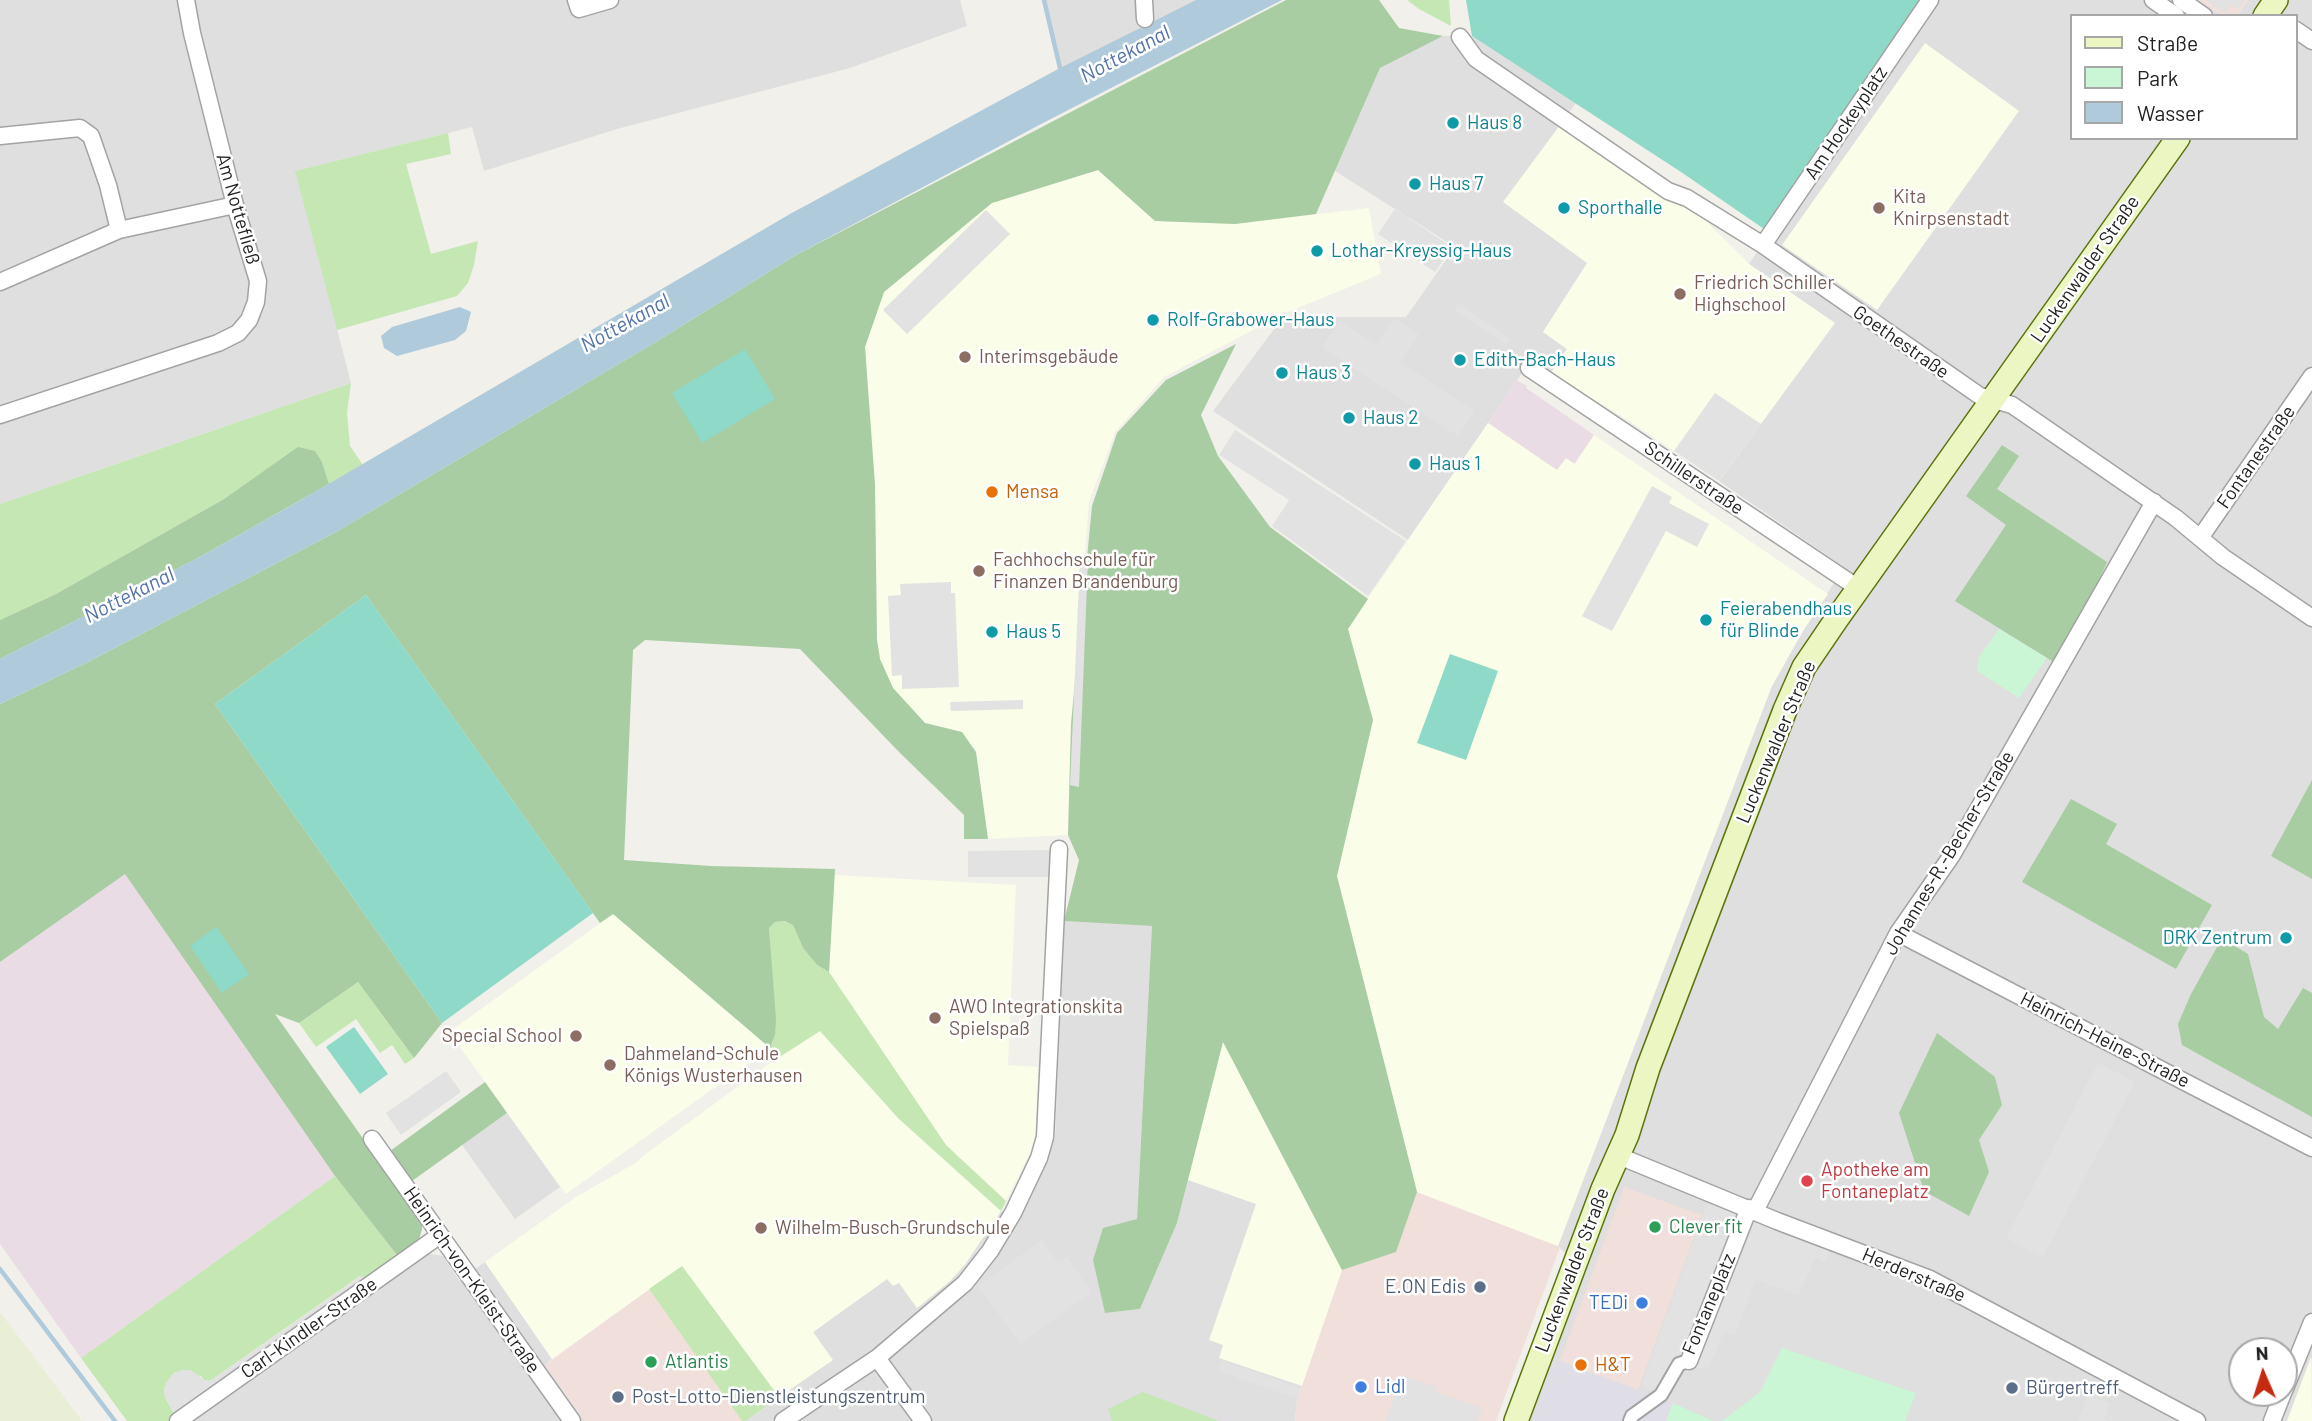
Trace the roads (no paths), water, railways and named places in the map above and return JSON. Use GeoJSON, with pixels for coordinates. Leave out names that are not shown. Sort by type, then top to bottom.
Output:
{"type":"FeatureCollection","features":[{"type":"Feature","properties":{"kind":"main road","name":"Luckenwalder Straße"},"geometry":{"type":"LineString","coordinates":[[1516,1421],[1603,1189],[1634,1118],[1648,1069],[1788,703],[1812,655],[2177,140]]}},
{"type":"Feature","properties":{"kind":"street","name":"Am Nottefließ"},"geometry":{"type":"LineString","coordinates":[[0,415],[218,344],[238,333],[249,320],[256,302],[258,281],[235,205],[186,0]]}},
{"type":"Feature","properties":{"kind":"street"},"geometry":{"type":"LineString","coordinates":[[578,4],[610,0]]}},
{"type":"Feature","properties":{"kind":"street"},"geometry":{"type":"LineString","coordinates":[[1144,0],[1145,19]]}},
{"type":"Feature","properties":{"kind":"street","name":"Am Hockeyplatz"},"geometry":{"type":"LineString","coordinates":[[1763,245],[1930,0]]}},
{"type":"Feature","properties":{"kind":"street"},"geometry":{"type":"LineString","coordinates":[[2153,0],[2173,14]]}},
{"type":"Feature","properties":{"kind":"street"},"geometry":{"type":"LineString","coordinates":[[2181,0],[2201,14]]}},
{"type":"Feature","properties":{"kind":"street","name":"Goethestraße"},"geometry":{"type":"LineString","coordinates":[[1460,37],[1476,59],[1668,191],[1687,198],[1763,245],[1980,396],[2012,405],[2154,502],[2223,557],[2312,618]]}},
{"type":"Feature","properties":{"kind":"street"},"geometry":{"type":"LineString","coordinates":[[0,136],[80,128],[91,136],[108,185],[119,230]]}},
{"type":"Feature","properties":{"kind":"street"},"geometry":{"type":"LineString","coordinates":[[0,282],[119,230],[235,205]]}},
{"type":"Feature","properties":{"kind":"street","name":"Schillerstraße"},"geometry":{"type":"LineString","coordinates":[[1529,368],[1858,588]]}},
{"type":"Feature","properties":{"kind":"street","name":"Fontanestraße"},"geometry":{"type":"LineString","coordinates":[[2200,538],[2312,376]]}},
{"type":"Feature","properties":{"kind":"street","name":"Johannes-R.-Becher-Straße"},"geometry":{"type":"LineString","coordinates":[[1752,1209],[1898,933],[1952,855],[2154,502]]}},
{"type":"Feature","properties":{"kind":"street"},"geometry":{"type":"LineString","coordinates":[[783,1421],[877,1358],[965,1283],[990,1251],[1013,1213],[1042,1151],[1046,1130],[1059,849]]}},
{"type":"Feature","properties":{"kind":"street","name":"Heinrich-Heine-Straße"},"geometry":{"type":"LineString","coordinates":[[1898,933],[2312,1148]]}},
{"type":"Feature","properties":{"kind":"street","name":"Heinrich-von-Kleist-Straße"},"geometry":{"type":"LineString","coordinates":[[372,1139],[572,1421]]}},
{"type":"Feature","properties":{"kind":"street","name":"Herderstraße"},"geometry":{"type":"LineString","coordinates":[[1619,1156],[1777,1221],[1943,1284],[2197,1421]]}},
{"type":"Feature","properties":{"kind":"street","name":"Fontaneplatz"},"geometry":{"type":"LineString","coordinates":[[1630,1421],[1632,1416],[1661,1395],[1679,1364],[1689,1361],[1752,1209]]}},
{"type":"Feature","properties":{"kind":"street","name":"Carl-Kindler-Straße"},"geometry":{"type":"LineString","coordinates":[[178,1421],[440,1235]]}},
{"type":"Feature","properties":{"kind":"street"},"geometry":{"type":"LineString","coordinates":[[2298,1357],[2312,1322]]}},
{"type":"Feature","properties":{"kind":"street"},"geometry":{"type":"LineString","coordinates":[[877,1358],[923,1421]]}},
{"type":"Feature","properties":{"kind":"water","name":"Nottekanal"},"geometry":{"type":"Polygon","coordinates":[[[1196,0],[1282,0],[1041,124],[796,255],[659,340],[336,532],[88,662],[0,704],[0,659],[200,557],[790,214],[1060,68],[1196,0]]]}},
{"type":"Feature","properties":{"kind":"water"},"geometry":{"type":"Polygon","coordinates":[[[460,307],[471,312],[466,331],[455,340],[397,356],[384,348],[381,336],[392,327],[460,307]]]}},
{"type":"Feature","properties":{"kind":"waterway"},"geometry":{"type":"LineString","coordinates":[[1044,0],[1060,68]]}},
{"type":"Feature","properties":{"kind":"waterway"},"geometry":{"type":"LineString","coordinates":[[0,1269],[115,1421]]}},
{"type":"Feature","properties":{"kind":"place","name":"Haus 8"},"geometry":{"type":"Point","coordinates":[1453,123]}},
{"type":"Feature","properties":{"kind":"place","name":"Haus 7"},"geometry":{"type":"Point","coordinates":[1415,184]}},
{"type":"Feature","properties":{"kind":"place","name":"Sporthalle"},"geometry":{"type":"Point","coordinates":[1564,208]}},
{"type":"Feature","properties":{"kind":"place","name":"Kita Knirpsenstadt"},"geometry":{"type":"Point","coordinates":[1879,208]}},
{"type":"Feature","properties":{"kind":"place","name":"Lothar-Kreyssig-Haus"},"geometry":{"type":"Point","coordinates":[1317,251]}},
{"type":"Feature","properties":{"kind":"place","name":"Friedrich Schiller Highschool"},"geometry":{"type":"Point","coordinates":[1680,294]}},
{"type":"Feature","properties":{"kind":"place","name":"Rolf-Grabower-Haus"},"geometry":{"type":"Point","coordinates":[1153,320]}},
{"type":"Feature","properties":{"kind":"place","name":"Interimsgebäude"},"geometry":{"type":"Point","coordinates":[965,357]}},
{"type":"Feature","properties":{"kind":"place","name":"Edith-Bach-Haus"},"geometry":{"type":"Point","coordinates":[1460,360]}},
{"type":"Feature","properties":{"kind":"place","name":"Haus 3"},"geometry":{"type":"Point","coordinates":[1282,373]}},
{"type":"Feature","properties":{"kind":"place","name":"Haus 2"},"geometry":{"type":"Point","coordinates":[1349,418]}},
{"type":"Feature","properties":{"kind":"place","name":"Haus 1"},"geometry":{"type":"Point","coordinates":[1415,464]}},
{"type":"Feature","properties":{"kind":"place","name":"Mensa"},"geometry":{"type":"Point","coordinates":[992,492]}},
{"type":"Feature","properties":{"kind":"place","name":"Fachhochschule für Finanzen Brandenburg"},"geometry":{"type":"Point","coordinates":[979,571]}},
{"type":"Feature","properties":{"kind":"place","name":"Feierabendhaus für Blinde"},"geometry":{"type":"Point","coordinates":[1706,620]}},
{"type":"Feature","properties":{"kind":"place","name":"Haus 5"},"geometry":{"type":"Point","coordinates":[992,632]}},
{"type":"Feature","properties":{"kind":"place","name":"DRK Zentrum"},"geometry":{"type":"Point","coordinates":[2286,938]}},
{"type":"Feature","properties":{"kind":"place","name":"AWO Integrationskita Spielspaß"},"geometry":{"type":"Point","coordinates":[935,1018]}},
{"type":"Feature","properties":{"kind":"place","name":"Special School"},"geometry":{"type":"Point","coordinates":[576,1036]}},
{"type":"Feature","properties":{"kind":"place","name":"Dahmeland-Schule Königs Wusterhausen"},"geometry":{"type":"Point","coordinates":[610,1065]}},
{"type":"Feature","properties":{"kind":"place","name":"Apotheke am Fontaneplatz"},"geometry":{"type":"Point","coordinates":[1807,1181]}},
{"type":"Feature","properties":{"kind":"place","name":"Clever fit"},"geometry":{"type":"Point","coordinates":[1655,1227]}},
{"type":"Feature","properties":{"kind":"place","name":"Wilhelm-Busch-Grundschule"},"geometry":{"type":"Point","coordinates":[761,1228]}},
{"type":"Feature","properties":{"kind":"place","name":"E.ON Edis"},"geometry":{"type":"Point","coordinates":[1480,1287]}},
{"type":"Feature","properties":{"kind":"place","name":"TEDi"},"geometry":{"type":"Point","coordinates":[1642,1303]}},
{"type":"Feature","properties":{"kind":"place","name":"Atlantis"},"geometry":{"type":"Point","coordinates":[651,1362]}},
{"type":"Feature","properties":{"kind":"place","name":"H&T"},"geometry":{"type":"Point","coordinates":[1581,1365]}},
{"type":"Feature","properties":{"kind":"place","name":"Lidl"},"geometry":{"type":"Point","coordinates":[1361,1387]}},
{"type":"Feature","properties":{"kind":"place","name":"Bürgertreff"},"geometry":{"type":"Point","coordinates":[2012,1388]}},
{"type":"Feature","properties":{"kind":"place","name":"Post-Lotto-Dienstleistungszentrum"},"geometry":{"type":"Point","coordinates":[618,1397]}}]}
